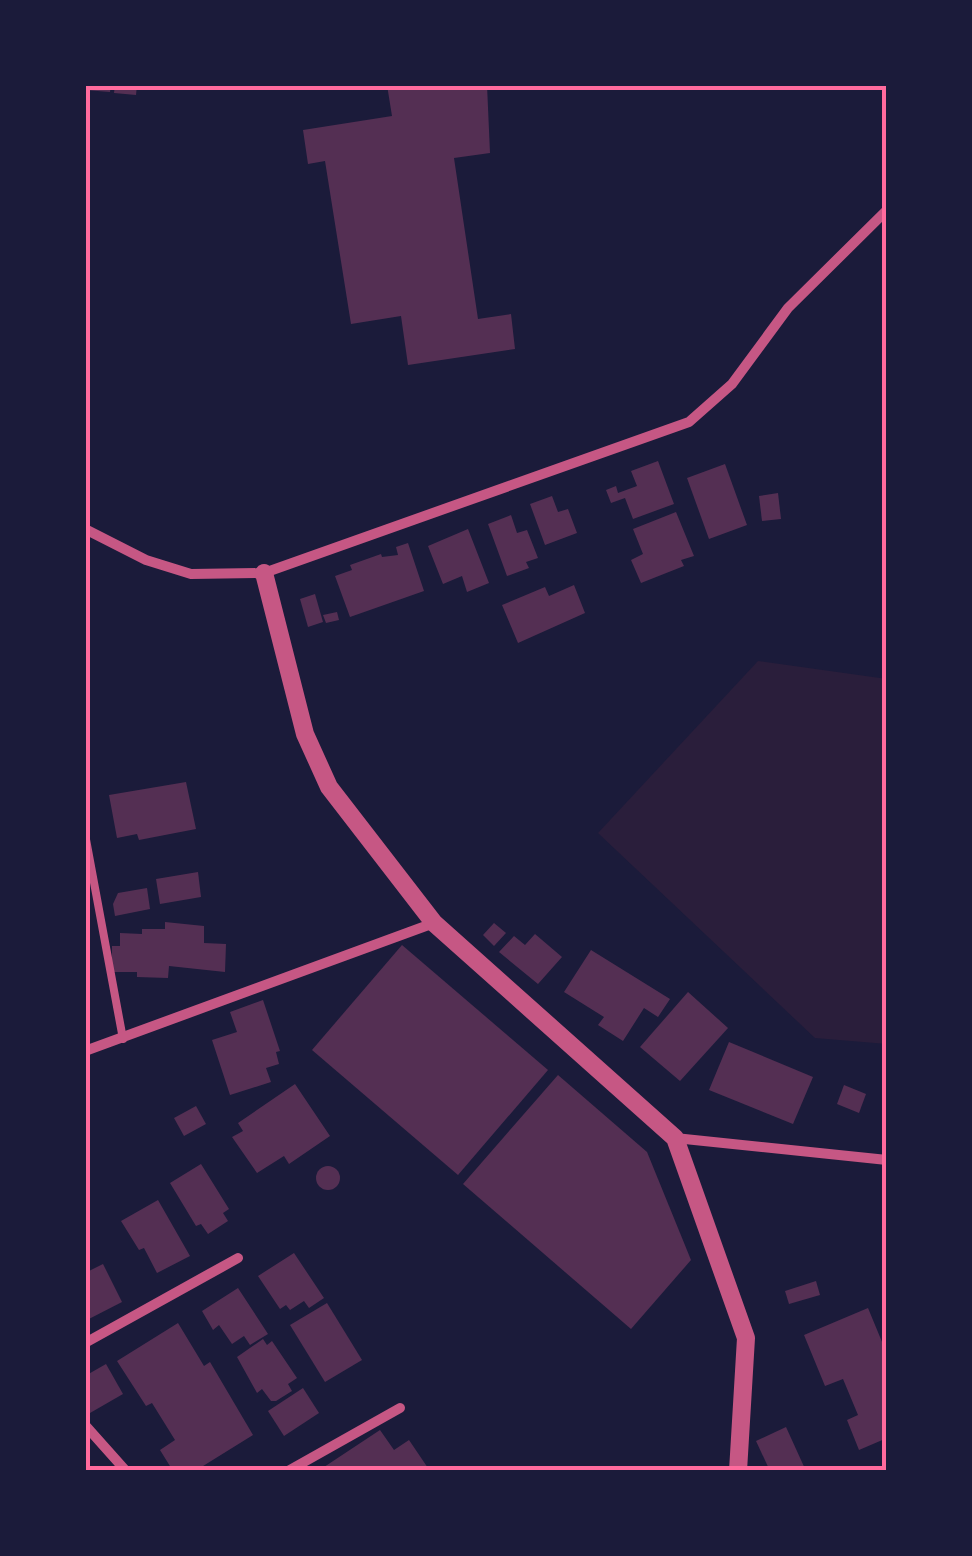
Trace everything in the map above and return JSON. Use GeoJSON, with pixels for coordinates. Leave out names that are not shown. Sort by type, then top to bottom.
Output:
{"type":"FeatureCollection","features":[{"type":"Feature","properties":{"kind":"street"},"geometry":{"type":"LineString","coordinates":[[85,529],[146,560],[191,574],[264,573],[688,422],[732,384],[788,308],[887,210]]}},
{"type":"Feature","properties":{"kind":"street"},"geometry":{"type":"LineString","coordinates":[[264,573],[304,734],[328,787],[434,923],[675,1138],[746,1338],[738,1471]]}},
{"type":"Feature","properties":{"kind":"street"},"geometry":{"type":"LineString","coordinates":[[85,1050],[434,923]]}},
{"type":"Feature","properties":{"kind":"street"},"geometry":{"type":"LineString","coordinates":[[675,1138],[887,1160]]}},
{"type":"Feature","properties":{"kind":"street"},"geometry":{"type":"LineString","coordinates":[[85,1343],[238,1258]]}},
{"type":"Feature","properties":{"kind":"street"},"geometry":{"type":"LineString","coordinates":[[288,1471],[400,1408]]}},
{"type":"Feature","properties":{"kind":"street"},"geometry":{"type":"LineString","coordinates":[[85,1425],[126,1471]]}},
{"type":"Feature","properties":{"kind":"lane"},"geometry":{"type":"LineString","coordinates":[[85,834],[123,1039]]}},
{"type":"Feature","properties":{"kind":"shaded area"},"geometry":{"type":"Polygon","coordinates":[[[758,661],[887,679],[887,1044],[815,1038],[598,833],[758,661]]]}},
{"type":"Feature","properties":{"kind":"building"},"geometry":{"type":"Polygon","coordinates":[[[85,85],[111,85],[110,92],[85,90],[85,85]]]}},
{"type":"Feature","properties":{"kind":"building"},"geometry":{"type":"Polygon","coordinates":[[[115,85],[137,85],[136,95],[114,93],[115,85]]]}},
{"type":"Feature","properties":{"kind":"building"},"geometry":{"type":"Polygon","coordinates":[[[387,85],[487,85],[490,153],[454,158],[478,319],[511,314],[515,349],[408,365],[401,316],[351,324],[325,161],[308,164],[303,130],[392,116],[387,85]]]}},
{"type":"Feature","properties":{"kind":"building"},"geometry":{"type":"Polygon","coordinates":[[[658,461],[674,504],[633,519],[625,498],[611,503],[606,490],[616,486],[618,493],[637,486],[631,471],[658,461]]]}},
{"type":"Feature","properties":{"kind":"building"},"geometry":{"type":"Polygon","coordinates":[[[725,464],[747,525],[709,539],[687,478],[725,464]]]}},
{"type":"Feature","properties":{"kind":"building"},"geometry":{"type":"Polygon","coordinates":[[[778,493],[781,519],[762,521],[759,496],[778,493]]]}},
{"type":"Feature","properties":{"kind":"building"},"geometry":{"type":"Polygon","coordinates":[[[552,496],[558,512],[568,509],[577,533],[545,545],[530,504],[552,496]]]}},
{"type":"Feature","properties":{"kind":"building"},"geometry":{"type":"Polygon","coordinates":[[[676,512],[694,556],[681,560],[684,566],[641,583],[631,560],[643,554],[633,529],[676,512]]]}},
{"type":"Feature","properties":{"kind":"building"},"geometry":{"type":"Polygon","coordinates":[[[511,515],[517,533],[527,530],[538,558],[526,562],[529,568],[507,576],[488,524],[511,515]]]}},
{"type":"Feature","properties":{"kind":"building"},"geometry":{"type":"Polygon","coordinates":[[[468,529],[489,583],[467,592],[462,576],[443,584],[428,546],[468,529]]]}},
{"type":"Feature","properties":{"kind":"building"},"geometry":{"type":"Polygon","coordinates":[[[408,543],[424,591],[350,617],[335,576],[352,570],[350,565],[381,554],[398,555],[396,547],[408,543]]]}},
{"type":"Feature","properties":{"kind":"building"},"geometry":{"type":"Polygon","coordinates":[[[574,585],[585,613],[518,643],[502,605],[545,587],[549,596],[574,585]]]}},
{"type":"Feature","properties":{"kind":"building"},"geometry":{"type":"Polygon","coordinates":[[[315,594],[323,622],[308,627],[300,599],[315,594]]]}},
{"type":"Feature","properties":{"kind":"building"},"geometry":{"type":"Polygon","coordinates":[[[337,612],[339,620],[326,623],[323,615],[337,612]]]}},
{"type":"Feature","properties":{"kind":"building"},"geometry":{"type":"Polygon","coordinates":[[[186,782],[196,829],[139,840],[137,834],[117,838],[109,795],[186,782]]]}},
{"type":"Feature","properties":{"kind":"building"},"geometry":{"type":"Polygon","coordinates":[[[198,872],[201,897],[160,904],[156,879],[198,872]]]}},
{"type":"Feature","properties":{"kind":"building"},"geometry":{"type":"Polygon","coordinates":[[[147,888],[150,909],[115,916],[113,904],[118,893],[147,888]]]}},
{"type":"Feature","properties":{"kind":"building"},"geometry":{"type":"Polygon","coordinates":[[[165,922],[204,926],[204,943],[226,944],[225,972],[169,966],[168,978],[112,972],[112,946],[120,946],[120,933],[165,929],[165,922]]]}},
{"type":"Feature","properties":{"kind":"building"},"geometry":{"type":"Polygon","coordinates":[[[494,923],[506,933],[494,946],[483,935],[494,923]]]}},
{"type":"Feature","properties":{"kind":"building"},"geometry":{"type":"Polygon","coordinates":[[[535,934],[562,957],[538,984],[499,952],[514,936],[525,945],[535,934]]]}},
{"type":"Feature","properties":{"kind":"building"},"geometry":{"type":"Polygon","coordinates":[[[402,945],[548,1070],[458,1175],[312,1050],[402,945]]]}},
{"type":"Feature","properties":{"kind":"building"},"geometry":{"type":"Polygon","coordinates":[[[591,950],[670,999],[658,1017],[644,1008],[623,1041],[598,1025],[604,1017],[564,992],[591,950]]]}},
{"type":"Feature","properties":{"kind":"building"},"geometry":{"type":"Polygon","coordinates":[[[688,992],[728,1028],[680,1081],[640,1047],[688,992]]]}},
{"type":"Feature","properties":{"kind":"building"},"geometry":{"type":"Polygon","coordinates":[[[263,1000],[280,1051],[276,1052],[279,1064],[266,1068],[271,1082],[230,1095],[212,1040],[237,1032],[230,1012],[263,1000]]]}},
{"type":"Feature","properties":{"kind":"building"},"geometry":{"type":"Polygon","coordinates":[[[729,1042],[813,1077],[793,1124],[709,1090],[729,1042]]]}},
{"type":"Feature","properties":{"kind":"building"},"geometry":{"type":"Polygon","coordinates":[[[558,1075],[647,1152],[691,1260],[631,1329],[463,1184],[558,1075]]]}},
{"type":"Feature","properties":{"kind":"building"},"geometry":{"type":"Polygon","coordinates":[[[295,1084],[330,1136],[289,1164],[284,1156],[257,1173],[232,1137],[243,1131],[238,1123],[295,1084]]]}},
{"type":"Feature","properties":{"kind":"building"},"geometry":{"type":"Polygon","coordinates":[[[844,1085],[866,1094],[859,1113],[837,1104],[844,1085]]]}},
{"type":"Feature","properties":{"kind":"building"},"geometry":{"type":"Polygon","coordinates":[[[196,1106],[206,1124],[184,1136],[174,1118],[196,1106]]]}},
{"type":"Feature","properties":{"kind":"building"},"geometry":{"type":"Polygon","coordinates":[[[201,1164],[229,1209],[223,1213],[228,1221],[208,1234],[201,1224],[196,1226],[170,1183],[201,1164]]]}},
{"type":"Feature","properties":{"kind":"building"},"geometry":{"type":"Polygon","coordinates":[[[328,1166],[337,1169],[337,1187],[328,1190],[319,1187],[316,1178],[319,1169],[328,1166]]]}},
{"type":"Feature","properties":{"kind":"building"},"geometry":{"type":"Polygon","coordinates":[[[158,1200],[190,1256],[157,1273],[144,1248],[139,1250],[121,1221],[158,1200]]]}},
{"type":"Feature","properties":{"kind":"building"},"geometry":{"type":"Polygon","coordinates":[[[294,1253],[324,1298],[309,1308],[304,1301],[290,1310],[286,1305],[280,1309],[258,1276],[294,1253]]]}},
{"type":"Feature","properties":{"kind":"building"},"geometry":{"type":"Polygon","coordinates":[[[103,1264],[122,1302],[85,1321],[85,1273],[103,1264]]]}},
{"type":"Feature","properties":{"kind":"building"},"geometry":{"type":"Polygon","coordinates":[[[816,1281],[820,1295],[789,1304],[785,1291],[816,1281]]]}},
{"type":"Feature","properties":{"kind":"building"},"geometry":{"type":"Polygon","coordinates":[[[238,1288],[268,1334],[250,1345],[244,1336],[232,1344],[219,1325],[213,1330],[202,1311],[238,1288]]]}},
{"type":"Feature","properties":{"kind":"building"},"geometry":{"type":"Polygon","coordinates":[[[327,1303],[362,1360],[325,1382],[290,1325],[327,1303]]]}},
{"type":"Feature","properties":{"kind":"building"},"geometry":{"type":"Polygon","coordinates":[[[868,1308],[887,1354],[887,1438],[859,1450],[847,1420],[858,1415],[843,1379],[825,1386],[804,1335],[868,1308]]]}},
{"type":"Feature","properties":{"kind":"building"},"geometry":{"type":"Polygon","coordinates":[[[178,1323],[204,1366],[210,1362],[253,1435],[195,1471],[173,1471],[160,1450],[175,1440],[152,1403],[146,1406],[117,1361],[178,1323]]]}},
{"type":"Feature","properties":{"kind":"building"},"geometry":{"type":"Polygon","coordinates":[[[263,1339],[267,1345],[272,1341],[297,1378],[288,1384],[292,1391],[276,1401],[271,1401],[262,1389],[257,1393],[237,1357],[263,1339]]]}},
{"type":"Feature","properties":{"kind":"building"},"geometry":{"type":"Polygon","coordinates":[[[106,1364],[123,1394],[90,1413],[85,1404],[85,1376],[106,1364]]]}},
{"type":"Feature","properties":{"kind":"building"},"geometry":{"type":"Polygon","coordinates":[[[303,1388],[319,1413],[284,1436],[268,1411],[303,1388]]]}},
{"type":"Feature","properties":{"kind":"building"},"geometry":{"type":"Polygon","coordinates":[[[786,1427],[806,1471],[770,1471],[756,1441],[786,1427]]]}},
{"type":"Feature","properties":{"kind":"building"},"geometry":{"type":"Polygon","coordinates":[[[380,1430],[394,1450],[409,1440],[430,1471],[318,1471],[380,1430]]]}}]}
